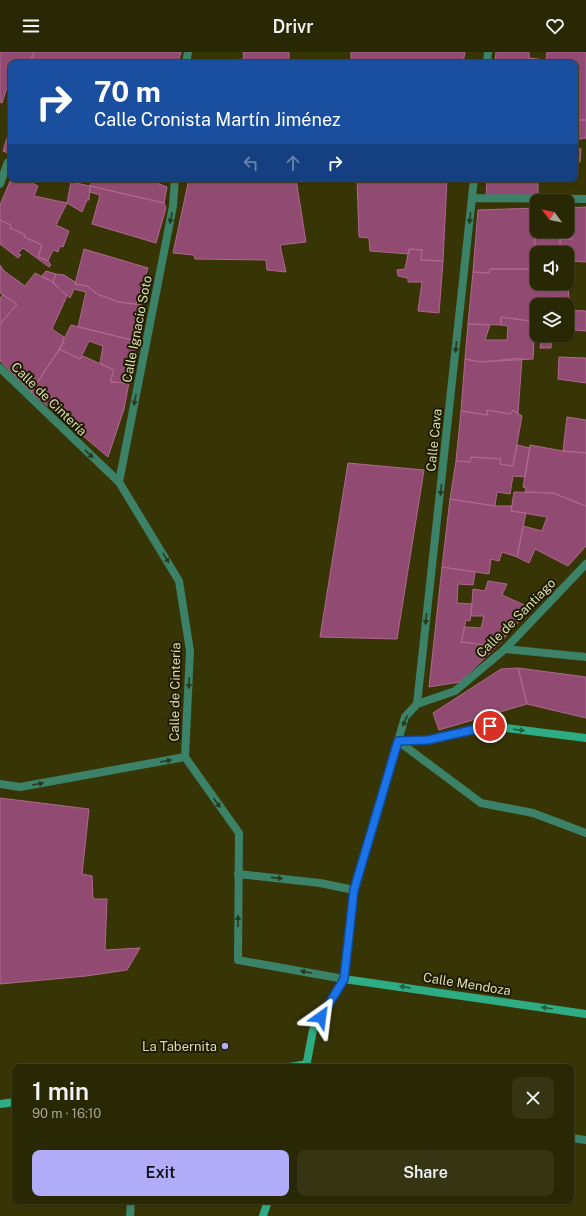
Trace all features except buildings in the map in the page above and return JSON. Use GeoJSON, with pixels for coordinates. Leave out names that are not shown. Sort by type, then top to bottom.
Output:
{"type":"FeatureCollection","features":[{"type":"Feature","properties":{"kind":"street"},"geometry":{"type":"LineString","coordinates":[[0,184],[8,162]]}},
{"type":"Feature","properties":{"kind":"street","name":"Calle Ignacio Soto"},"geometry":{"type":"LineString","coordinates":[[119,482],[173,206],[175,182]]}},
{"type":"Feature","properties":{"kind":"street","name":"Calle Cava"},"geometry":{"type":"LineString","coordinates":[[417,704],[474,182]]}},
{"type":"Feature","properties":{"kind":"street"},"geometry":{"type":"LineString","coordinates":[[472,198],[586,199]]}},
{"type":"Feature","properties":{"kind":"street","name":"Calle de Cintería"},"geometry":{"type":"LineString","coordinates":[[0,368],[119,482],[179,581],[190,651],[185,757],[239,833],[238,960],[344,979]]}},
{"type":"Feature","properties":{"kind":"street","name":"Calle de Santiago"},"geometry":{"type":"LineString","coordinates":[[417,704],[456,691],[505,649],[586,564]]}},
{"type":"Feature","properties":{"kind":"street"},"geometry":{"type":"LineString","coordinates":[[505,649],[586,657]]}},
{"type":"Feature","properties":{"kind":"street"},"geometry":{"type":"LineString","coordinates":[[307,1064],[314,1030],[344,979],[354,890],[405,717],[417,704]]}},
{"type":"Feature","properties":{"kind":"street"},"geometry":{"type":"LineString","coordinates":[[398,741],[428,740],[490,726],[586,738]]}},
{"type":"Feature","properties":{"kind":"street"},"geometry":{"type":"LineString","coordinates":[[398,741],[481,803],[533,813],[586,833]]}},
{"type":"Feature","properties":{"kind":"street"},"geometry":{"type":"LineString","coordinates":[[0,784],[20,787],[185,757]]}},
{"type":"Feature","properties":{"kind":"street"},"geometry":{"type":"LineString","coordinates":[[238,874],[320,883],[354,890]]}},
{"type":"Feature","properties":{"kind":"street","name":"Calle Mendoza"},"geometry":{"type":"LineString","coordinates":[[344,979],[586,1014]]}},
{"type":"Feature","properties":{"kind":"street"},"geometry":{"type":"LineString","coordinates":[[0,1104],[12,1102]]}},
{"type":"Feature","properties":{"kind":"street"},"geometry":{"type":"LineString","coordinates":[[574,1138],[586,1140]]}},
{"type":"Feature","properties":{"kind":"street"},"geometry":{"type":"LineString","coordinates":[[130,1216],[131,1204]]}},
{"type":"Feature","properties":{"kind":"street"},"geometry":{"type":"LineString","coordinates":[[264,1216],[267,1204]]}},
{"type":"Feature","properties":{"kind":"place","name":"La Tabernita"},"geometry":{"type":"Point","coordinates":[225,1046]}},
{"type":"Feature","properties":{"kind":"route"},"geometry":{"type":"LineString","coordinates":[[321,1017],[344,979],[354,890],[398,741],[428,740],[490,726]]}}]}
